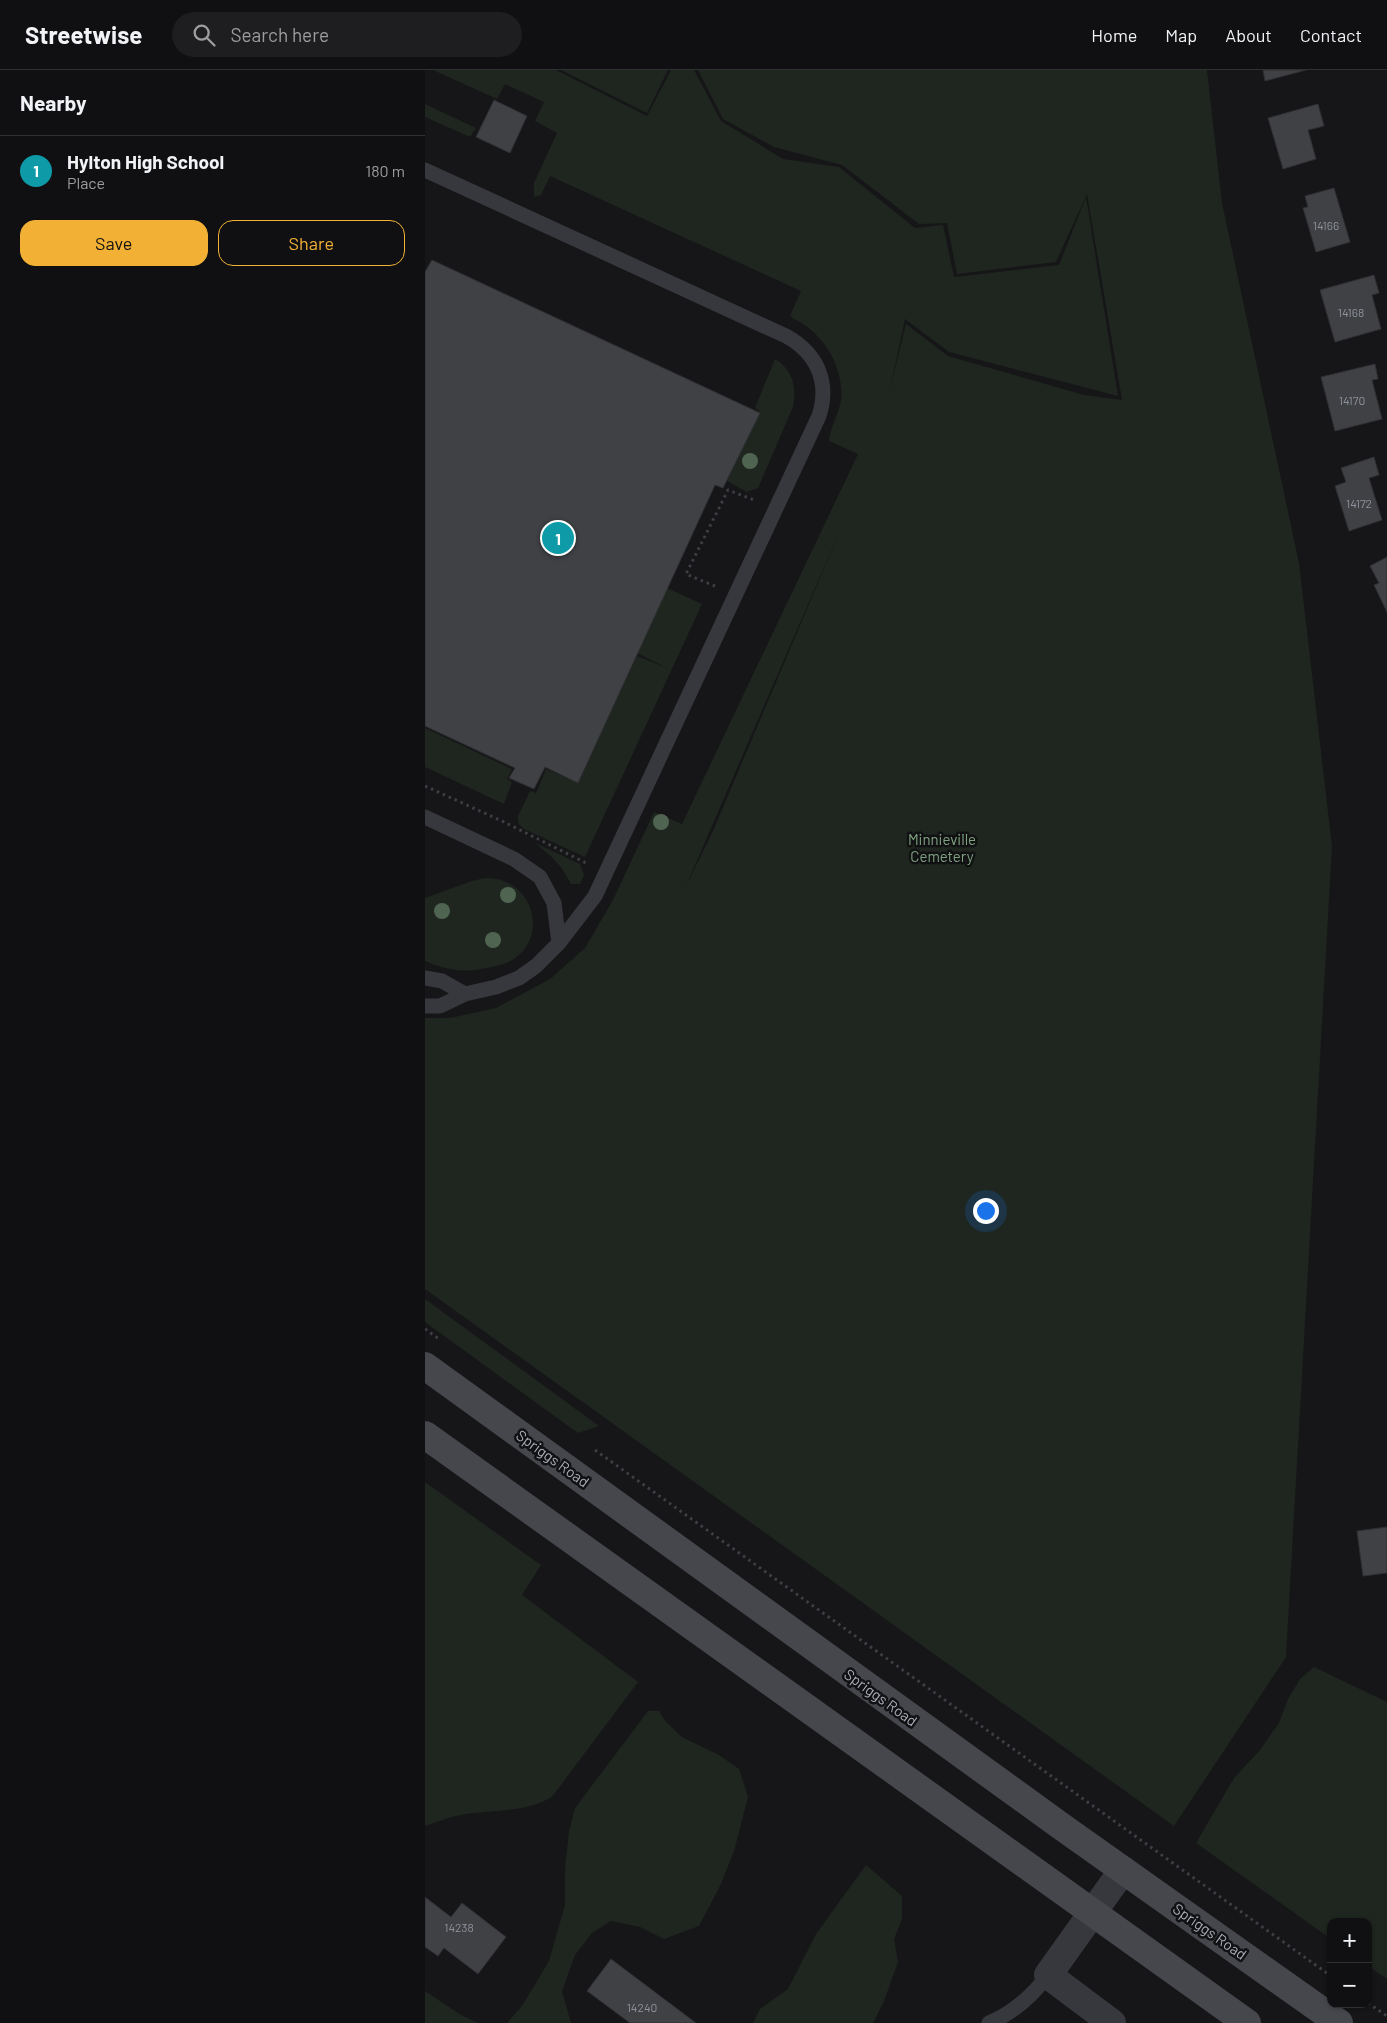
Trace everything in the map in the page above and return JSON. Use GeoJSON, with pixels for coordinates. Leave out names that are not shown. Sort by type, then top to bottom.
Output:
{"type":"FeatureCollection","features":[{"type":"Feature","properties":{"kind":"main road","name":"Spriggs Road"},"geometry":{"type":"LineString","coordinates":[[425,1366],[922,1727],[1339,2023]]}},
{"type":"Feature","properties":{"kind":"main road"},"geometry":{"type":"LineString","coordinates":[[425,1435],[1247,2023]]}},
{"type":"Feature","properties":{"kind":"street"},"geometry":{"type":"LineString","coordinates":[[1112,2023],[1048,1975],[1123,1870]]}},
{"type":"Feature","properties":{"kind":"lane"},"geometry":{"type":"LineString","coordinates":[[425,170],[799,343],[808,352],[821,374],[823,389],[823,403],[819,416],[602,880],[586,908],[559,942],[536,966],[519,978],[496,987],[465,994],[440,1006],[425,1006]]}},
{"type":"Feature","properties":{"kind":"lane"},"geometry":{"type":"LineString","coordinates":[[425,817],[513,858],[540,877],[554,903],[559,942]]}},
{"type":"Feature","properties":{"kind":"lane"},"geometry":{"type":"LineString","coordinates":[[425,978],[442,982],[465,994]]}},
{"type":"Feature","properties":{"kind":"lane"},"geometry":{"type":"LineString","coordinates":[[989,2023],[1019,2006],[1038,1989],[1048,1975]]}},
{"type":"Feature","properties":{"kind":"path"},"geometry":{"type":"LineString","coordinates":[[712,595],[716,586],[686,574],[729,490],[754,500],[758,492]]}},
{"type":"Feature","properties":{"kind":"path"},"geometry":{"type":"LineString","coordinates":[[425,786],[502,821],[586,864],[590,855]]}},
{"type":"Feature","properties":{"kind":"path"},"geometry":{"type":"LineString","coordinates":[[425,1329],[440,1340]]}},
{"type":"Feature","properties":{"kind":"path"},"geometry":{"type":"LineString","coordinates":[[587,1445],[1327,1973]]}},
{"type":"Feature","properties":{"kind":"path"},"geometry":{"type":"LineString","coordinates":[[1372,2006],[1387,2016]]}},
{"type":"Feature","properties":{"kind":"green space","name":"Minnieville Cemetery"},"geometry":{"type":"Polygon","coordinates":[[[433,70],[556,70],[647,116],[671,70],[694,70],[721,121],[783,159],[839,167],[915,228],[943,225],[954,277],[1059,265],[1086,197],[1118,396],[949,352],[905,319],[890,389],[906,324],[948,356],[1084,395],[1122,400],[1087,194],[1056,262],[957,274],[947,223],[919,224],[842,165],[774,147],[723,119],[698,70],[1207,70],[1222,203],[1299,563],[1332,846],[1286,1657],[1174,1826],[425,1289],[425,1018],[450,1018],[496,1008],[550,979],[585,948],[613,900],[654,812],[682,824],[858,454],[829,441],[841,400],[840,379],[833,359],[822,341],[806,326],[790,316],[801,291],[550,176],[541,195],[534,197],[534,183],[557,133],[535,121],[544,102],[505,84],[497,99],[433,70]],[[842,526],[686,886],[713,831],[842,526]]]}},
{"type":"Feature","properties":{"kind":"green space"},"geometry":{"type":"Polygon","coordinates":[[[561,70],[668,70],[647,113],[561,70]]]}},
{"type":"Feature","properties":{"kind":"green space"},"geometry":{"type":"Polygon","coordinates":[[[425,104],[476,128],[470,137],[425,117],[425,104]]]}},
{"type":"Feature","properties":{"kind":"green space"},"geometry":{"type":"Polygon","coordinates":[[[775,359],[790,374],[794,386],[793,407],[758,488],[747,492],[727,481],[760,411],[755,408],[775,359]]]}},
{"type":"Feature","properties":{"kind":"green space"},"geometry":{"type":"Polygon","coordinates":[[[667,588],[702,604],[585,857],[524,829],[519,823],[518,816],[530,791],[536,793],[546,769],[578,783],[637,656],[667,668],[637,653],[667,588]]]}},
{"type":"Feature","properties":{"kind":"green space"},"geometry":{"type":"Polygon","coordinates":[[[425,728],[512,769],[507,779],[512,782],[504,804],[425,767],[425,728]]]}},
{"type":"Feature","properties":{"kind":"green space"},"geometry":{"type":"Polygon","coordinates":[[[533,842],[580,864],[584,875],[580,884],[571,884],[555,860],[533,842]]]}},
{"type":"Feature","properties":{"kind":"green space"},"geometry":{"type":"Polygon","coordinates":[[[485,878],[501,880],[514,886],[524,896],[530,908],[533,921],[531,935],[525,948],[507,963],[467,971],[453,970],[425,961],[425,898],[485,878]]]}},
{"type":"Feature","properties":{"kind":"green space"},"geometry":{"type":"Polygon","coordinates":[[[425,1299],[599,1426],[578,1433],[425,1322],[425,1299]]]}},
{"type":"Feature","properties":{"kind":"green space"},"geometry":{"type":"Polygon","coordinates":[[[425,1482],[541,1565],[522,1595],[638,1682],[552,1797],[533,1805],[461,1815],[425,1826],[425,1482]]]}},
{"type":"Feature","properties":{"kind":"green space"},"geometry":{"type":"Polygon","coordinates":[[[1314,1667],[1387,1702],[1387,1979],[1372,1969],[1372,1918],[1327,1918],[1327,1936],[1196,1843],[1234,1778],[1260,1750],[1279,1723],[1288,1699],[1300,1679],[1314,1667]]]}},
{"type":"Feature","properties":{"kind":"green space"},"geometry":{"type":"Polygon","coordinates":[[[648,1711],[659,1711],[666,1722],[682,1737],[719,1755],[739,1769],[748,1797],[734,1851],[721,1884],[699,1926],[664,1939],[640,1927],[611,1921],[592,1933],[575,1955],[562,1991],[571,2023],[507,2023],[522,2006],[549,1961],[565,1905],[565,1869],[569,1831],[575,1808],[648,1711]]]}},
{"type":"Feature","properties":{"kind":"green space"},"geometry":{"type":"Polygon","coordinates":[[[866,1865],[902,1896],[902,1919],[894,1939],[898,1962],[884,2001],[873,2023],[753,2023],[760,2009],[788,1989],[816,1934],[866,1865]]]}},
{"type":"Feature","properties":{"kind":"green space"},"geometry":{"type":"Polygon","coordinates":[[[425,1991],[461,2015],[478,2023],[425,2023],[425,1991]]]}},
{"type":"Feature","properties":{"kind":"building"},"geometry":{"type":"Polygon","coordinates":[[[1263,70],[1306,70],[1265,81],[1263,70]]]}},
{"type":"Feature","properties":{"kind":"building"},"geometry":{"type":"Polygon","coordinates":[[[494,100],[527,116],[510,153],[476,137],[494,100]]]}},
{"type":"Feature","properties":{"kind":"building"},"geometry":{"type":"Polygon","coordinates":[[[1318,104],[1324,126],[1308,130],[1316,159],[1283,169],[1268,118],[1318,104]]]}},
{"type":"Feature","properties":{"kind":"building"},"geometry":{"type":"Polygon","coordinates":[[[1334,188],[1350,242],[1316,252],[1303,208],[1308,207],[1305,196],[1334,188]]]}},
{"type":"Feature","properties":{"kind":"building"},"geometry":{"type":"Polygon","coordinates":[[[432,260],[760,413],[723,488],[715,485],[578,783],[545,767],[534,789],[509,778],[515,768],[425,726],[425,272],[432,260]]]}},
{"type":"Feature","properties":{"kind":"building"},"geometry":{"type":"Polygon","coordinates":[[[1374,275],[1379,293],[1372,295],[1381,329],[1335,342],[1320,290],[1374,275]]]}},
{"type":"Feature","properties":{"kind":"building"},"geometry":{"type":"Polygon","coordinates":[[[1375,364],[1378,379],[1372,380],[1382,419],[1335,431],[1321,377],[1375,364]]]}},
{"type":"Feature","properties":{"kind":"building"},"geometry":{"type":"Polygon","coordinates":[[[1374,457],[1379,475],[1369,478],[1382,520],[1349,531],[1335,486],[1346,482],[1341,468],[1374,457]]]}},
{"type":"Feature","properties":{"kind":"building"},"geometry":{"type":"Polygon","coordinates":[[[1387,557],[1387,612],[1374,585],[1379,583],[1370,566],[1387,557]]]}},
{"type":"Feature","properties":{"kind":"building"},"geometry":{"type":"Polygon","coordinates":[[[1387,1527],[1387,1573],[1363,1576],[1357,1531],[1387,1527]]]}},
{"type":"Feature","properties":{"kind":"building"},"geometry":{"type":"Polygon","coordinates":[[[425,1897],[451,1917],[462,1903],[506,1937],[478,1974],[444,1948],[438,1956],[425,1947],[425,1897]]]}},
{"type":"Feature","properties":{"kind":"building"},"geometry":{"type":"Polygon","coordinates":[[[611,1959],[696,2023],[630,2023],[587,1991],[611,1959]]]}},
{"type":"Feature","properties":{"kind":"place","name":"Hylton High School"},"geometry":{"type":"Point","coordinates":[558,538]}}]}
